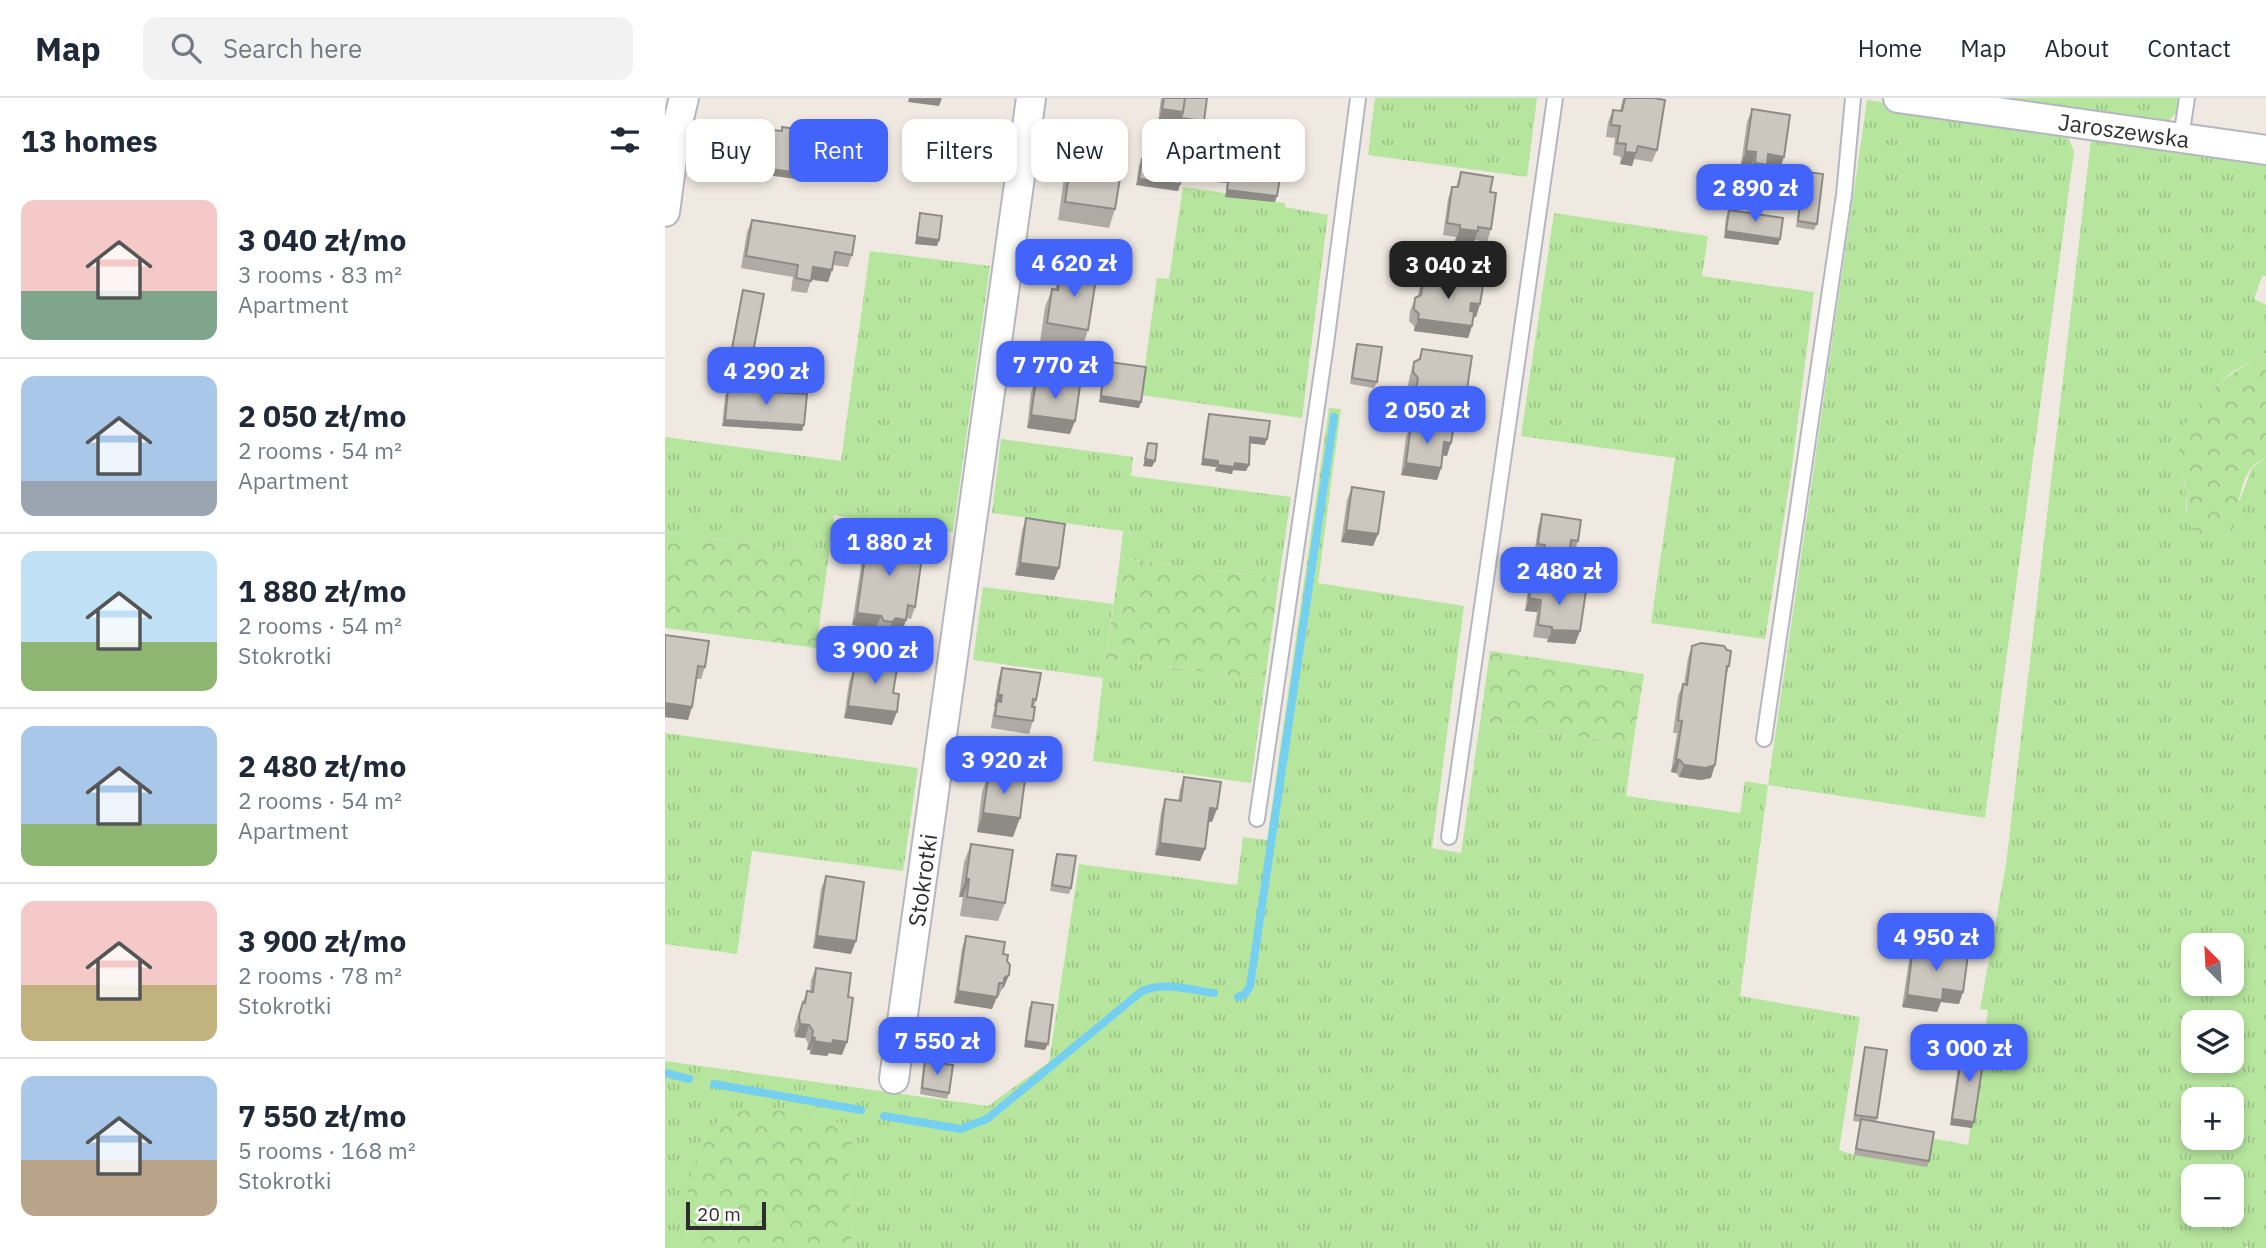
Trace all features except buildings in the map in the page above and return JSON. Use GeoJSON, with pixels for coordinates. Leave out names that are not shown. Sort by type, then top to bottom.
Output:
{"type":"FeatureCollection","features":[{"type":"Feature","properties":{"kind":"street"},"geometry":{"type":"LineString","coordinates":[[665,212],[676,130],[684,98]]}},
{"type":"Feature","properties":{"kind":"street","name":"Stokrotki"},"geometry":{"type":"LineString","coordinates":[[894,1079],[1031,98]]}},
{"type":"Feature","properties":{"kind":"street","name":"Jaroszewska"},"geometry":{"type":"LineString","coordinates":[[1898,98],[1965,103],[2266,150]]}},
{"type":"Feature","properties":{"kind":"lane"},"geometry":{"type":"LineString","coordinates":[[1257,819],[1326,344],[1358,98]]}},
{"type":"Feature","properties":{"kind":"lane"},"geometry":{"type":"LineString","coordinates":[[1450,837],[1555,98]]}},
{"type":"Feature","properties":{"kind":"lane"},"geometry":{"type":"LineString","coordinates":[[1764,739],[1844,195],[1853,98]]}},
{"type":"Feature","properties":{"kind":"lane"},"geometry":{"type":"LineString","coordinates":[[2181,138],[2187,98]]}},
{"type":"Feature","properties":{"kind":"green space"},"geometry":{"type":"Polygon","coordinates":[[[1375,98],[1537,98],[1527,177],[1368,155],[1375,98]]]}},
{"type":"Feature","properties":{"kind":"green space"},"geometry":{"type":"Polygon","coordinates":[[[1992,98],[2182,98],[2177,112],[2165,123],[1992,98]]]}},
{"type":"Feature","properties":{"kind":"green space"},"geometry":{"type":"Polygon","coordinates":[[[1867,100],[2059,128],[2068,137],[2074,152],[1985,818],[1768,785],[1867,100]]]}},
{"type":"Feature","properties":{"kind":"green space"},"geometry":{"type":"Polygon","coordinates":[[[2102,135],[2266,158],[2266,276],[2262,276],[2254,299],[2266,305],[2266,353],[2232,372],[2214,388],[2191,415],[2179,451],[2186,493],[2186,512],[2228,530],[2252,468],[2266,458],[2266,1248],[846,1248],[852,1243],[849,1181],[720,1118],[696,1164],[688,1196],[686,1248],[665,1248],[665,1061],[988,1106],[1049,1062],[1079,864],[1237,885],[1243,837],[1267,840],[1329,408],[1341,409],[1318,583],[1464,606],[1432,848],[1461,853],[1480,723],[1633,744],[1626,796],[1740,813],[1745,781],[1768,785],[1740,996],[1860,1017],[1839,1150],[1854,1155],[1931,1138],[1968,1145],[1988,1010],[1980,1009],[2006,865],[2091,140],[2102,135]]]}},
{"type":"Feature","properties":{"kind":"green space"},"geometry":{"type":"Polygon","coordinates":[[[1183,187],[1285,203],[1285,207],[1328,215],[1302,418],[1141,395],[1157,278],[1169,279],[1183,187]]]}},
{"type":"Feature","properties":{"kind":"green space"},"geometry":{"type":"Polygon","coordinates":[[[1554,213],[1708,236],[1702,276],[1814,292],[1792,467],[1765,639],[1651,623],[1675,458],[1521,436],[1554,213]]]}},
{"type":"Feature","properties":{"kind":"green space"},"geometry":{"type":"Polygon","coordinates":[[[870,251],[990,266],[953,532],[834,515],[829,554],[665,532],[665,437],[841,461],[870,251]]]}},
{"type":"Feature","properties":{"kind":"green space"},"geometry":{"type":"Polygon","coordinates":[[[2266,353],[2266,458],[2252,467],[2246,477],[2236,512],[2226,531],[2216,538],[2202,541],[2188,518],[2179,455],[2182,434],[2198,405],[2210,392],[2266,353]]]}},
{"type":"Feature","properties":{"kind":"green space"},"geometry":{"type":"Polygon","coordinates":[[[1001,439],[1133,457],[1131,476],[1291,497],[1279,579],[1120,558],[1123,531],[992,513],[1001,439]]]}},
{"type":"Feature","properties":{"kind":"green space"},"geometry":{"type":"Polygon","coordinates":[[[665,532],[829,554],[816,648],[665,628],[665,532]]]}},
{"type":"Feature","properties":{"kind":"green space"},"geometry":{"type":"Polygon","coordinates":[[[1120,558],[1279,579],[1265,680],[1106,659],[1120,558]]]}},
{"type":"Feature","properties":{"kind":"green space"},"geometry":{"type":"Polygon","coordinates":[[[983,587],[1113,604],[1106,659],[1265,680],[1251,783],[1093,761],[1103,678],[973,660],[983,587]]]}},
{"type":"Feature","properties":{"kind":"green space"},"geometry":{"type":"Polygon","coordinates":[[[1490,651],[1644,674],[1633,744],[1480,723],[1490,651]]]}},
{"type":"Feature","properties":{"kind":"green space"},"geometry":{"type":"Polygon","coordinates":[[[665,733],[918,768],[903,871],[752,851],[737,954],[665,944],[665,733]]]}},
{"type":"Feature","properties":{"kind":"green space"},"geometry":{"type":"Polygon","coordinates":[[[770,1109],[853,1125],[849,1181],[852,1244],[846,1248],[686,1248],[688,1184],[710,1132],[721,1117],[736,1112],[770,1109]]]}},
{"type":"Feature","properties":{"kind":"waterway"},"geometry":{"type":"LineString","coordinates":[[1238,997],[1245,994],[1250,986],[1334,417]]}},
{"type":"Feature","properties":{"kind":"waterway"},"geometry":{"type":"LineString","coordinates":[[884,1116],[960,1129],[987,1119],[1142,991],[1168,986],[1214,993]]}},
{"type":"Feature","properties":{"kind":"waterway"},"geometry":{"type":"LineString","coordinates":[[665,1073],[689,1079]]}},
{"type":"Feature","properties":{"kind":"waterway"},"geometry":{"type":"LineString","coordinates":[[714,1084],[861,1110]]}}]}
